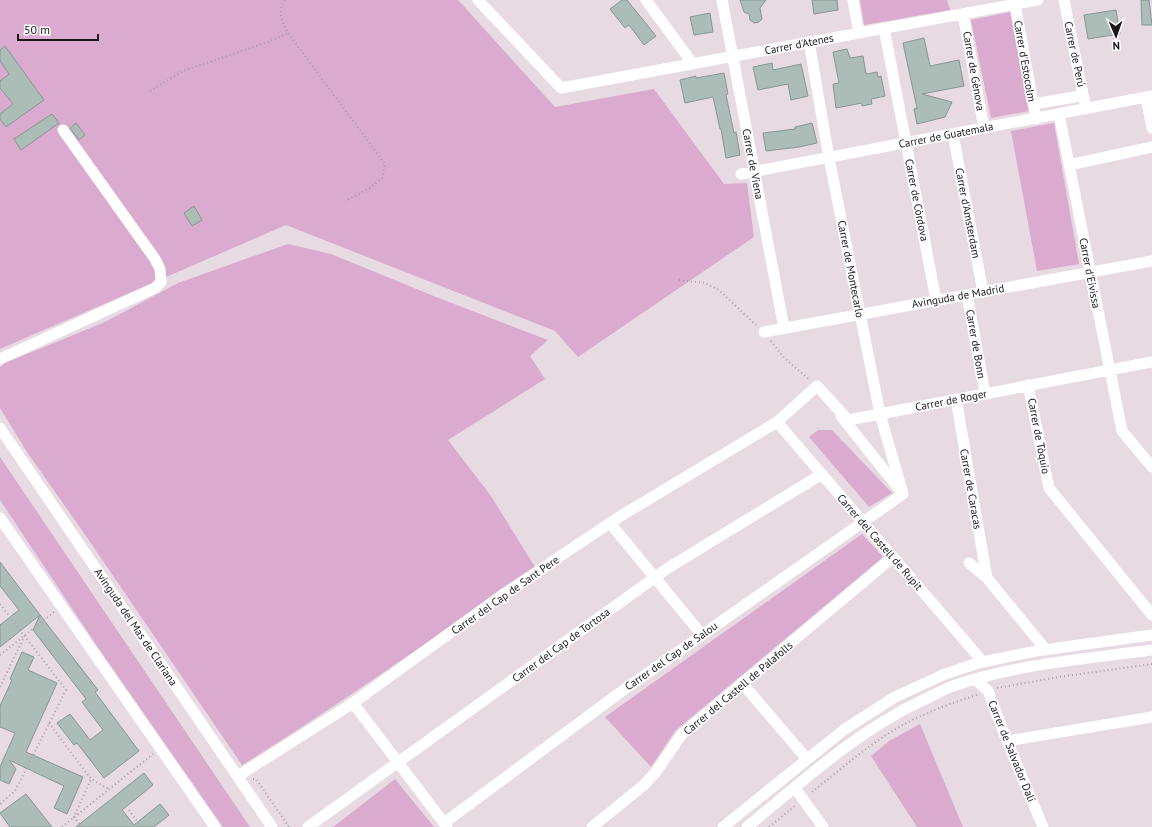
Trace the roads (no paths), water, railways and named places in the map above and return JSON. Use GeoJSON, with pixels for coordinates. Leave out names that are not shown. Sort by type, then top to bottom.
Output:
{"type":"FeatureCollection","features":[{"type":"Feature","properties":{"kind":"street","name":"Carrer d'Atenes"},"geometry":{"type":"LineString","coordinates":[[478,0],[561,88],[1038,0]]}},
{"type":"Feature","properties":{"kind":"street"},"geometry":{"type":"LineString","coordinates":[[646,0],[693,64]]}},
{"type":"Feature","properties":{"kind":"street","name":"Carrer de Viena"},"geometry":{"type":"LineString","coordinates":[[722,0],[784,328]]}},
{"type":"Feature","properties":{"kind":"street"},"geometry":{"type":"LineString","coordinates":[[853,0],[859,33]]}},
{"type":"Feature","properties":{"kind":"street","name":"Carrer de Perú"},"geometry":{"type":"LineString","coordinates":[[1064,0],[1086,109]]}},
{"type":"Feature","properties":{"kind":"street","name":"Carrer d'Estocolm"},"geometry":{"type":"LineString","coordinates":[[1015,4],[1036,119]]}},
{"type":"Feature","properties":{"kind":"street","name":"Carrer de Gènova"},"geometry":{"type":"LineString","coordinates":[[963,14],[984,128]]}},
{"type":"Feature","properties":{"kind":"street","name":"Carrer de Còrdova"},"geometry":{"type":"LineString","coordinates":[[884,28],[936,300]]}},
{"type":"Feature","properties":{"kind":"street","name":"Carrer de Montecarlo"},"geometry":{"type":"LineString","coordinates":[[809,42],[829,158],[880,414],[903,494]]}},
{"type":"Feature","properties":{"kind":"street"},"geometry":{"type":"LineString","coordinates":[[1033,104],[1075,97],[1083,94]]}},
{"type":"Feature","properties":{"kind":"street"},"geometry":{"type":"LineString","coordinates":[[1149,97],[1152,128]]}},
{"type":"Feature","properties":{"kind":"street","name":"Carrer de Guatemala"},"geometry":{"type":"LineString","coordinates":[[741,174],[1149,97]]}},
{"type":"Feature","properties":{"kind":"street","name":"Carrer d'Eivissa"},"geometry":{"type":"LineString","coordinates":[[1059,114],[1122,431],[1152,466]]}},
{"type":"Feature","properties":{"kind":"street"},"geometry":{"type":"LineString","coordinates":[[0,359],[154,288],[161,282],[160,269],[155,259],[64,130]]}},
{"type":"Feature","properties":{"kind":"street","name":"Carrer d'Amsterdam"},"geometry":{"type":"LineString","coordinates":[[953,134],[983,292]]}},
{"type":"Feature","properties":{"kind":"street"},"geometry":{"type":"LineString","coordinates":[[1069,165],[1152,147]]}},
{"type":"Feature","properties":{"kind":"street","name":"Avinguda de Madrid"},"geometry":{"type":"LineString","coordinates":[[764,332],[1152,261]]}},
{"type":"Feature","properties":{"kind":"street","name":"Carrer de Bonn"},"geometry":{"type":"LineString","coordinates":[[967,294],[985,394]]}},
{"type":"Feature","properties":{"kind":"street","name":"Carrer de Roger"},"geometry":{"type":"LineString","coordinates":[[817,386],[848,420],[1152,362]]}},
{"type":"Feature","properties":{"kind":"street","name":"Carrer de Tòquio"},"geometry":{"type":"LineString","coordinates":[[1028,385],[1049,488],[1152,615]]}},
{"type":"Feature","properties":{"kind":"street"},"geometry":{"type":"LineString","coordinates":[[777,422],[817,386],[903,494]]}},
{"type":"Feature","properties":{"kind":"street","name":"Carrer de Caracas"},"geometry":{"type":"LineString","coordinates":[[956,399],[987,578]]}},
{"type":"Feature","properties":{"kind":"street","name":"Carrer del Castell de Rupit"},"geometry":{"type":"LineString","coordinates":[[777,422],[983,662]]}},
{"type":"Feature","properties":{"kind":"street","name":"Carrer del Cap de Sant Pere"},"geometry":{"type":"LineString","coordinates":[[238,776],[353,703],[505,593],[610,523],[777,422]]}},
{"type":"Feature","properties":{"kind":"street","name":"Avinguda del Mas de Clariana"},"geometry":{"type":"LineString","coordinates":[[0,428],[272,827]]}},
{"type":"Feature","properties":{"kind":"street","name":"Carrer del Cap de Tortosa"},"geometry":{"type":"LineString","coordinates":[[308,827],[668,568],[822,474]]}},
{"type":"Feature","properties":{"kind":"street","name":"Carrer del Cap de Salou"},"geometry":{"type":"LineString","coordinates":[[445,825],[618,694],[903,494]]}},
{"type":"Feature","properties":{"kind":"street"},"geometry":{"type":"LineString","coordinates":[[0,518],[215,827]]}},
{"type":"Feature","properties":{"kind":"street"},"geometry":{"type":"LineString","coordinates":[[610,523],[702,635]]}},
{"type":"Feature","properties":{"kind":"street","name":"Carrer del Castell de Palafolls"},"geometry":{"type":"LineString","coordinates":[[592,827],[644,785],[655,773],[682,734],[893,557]]}},
{"type":"Feature","properties":{"kind":"street"},"geometry":{"type":"LineString","coordinates":[[969,563],[987,578],[1046,650]]}},
{"type":"Feature","properties":{"kind":"street"},"geometry":{"type":"LineString","coordinates":[[723,827],[845,729],[895,697],[945,674],[983,662],[1046,650],[1152,635]]}},
{"type":"Feature","properties":{"kind":"street"},"geometry":{"type":"LineString","coordinates":[[747,827],[856,739],[904,709],[949,688],[975,679],[1038,666],[1152,650]]}},
{"type":"Feature","properties":{"kind":"street","name":"Carrer de Salvador Dalí"},"geometry":{"type":"LineString","coordinates":[[975,679],[988,691],[1043,827]]}},
{"type":"Feature","properties":{"kind":"street"},"geometry":{"type":"LineString","coordinates":[[742,683],[807,759]]}},
{"type":"Feature","properties":{"kind":"street"},"geometry":{"type":"LineString","coordinates":[[353,703],[399,762],[445,825]]}},
{"type":"Feature","properties":{"kind":"street"},"geometry":{"type":"LineString","coordinates":[[1007,741],[1152,717]]}},
{"type":"Feature","properties":{"kind":"street"},"geometry":{"type":"LineString","coordinates":[[795,788],[823,827]]}}]}
